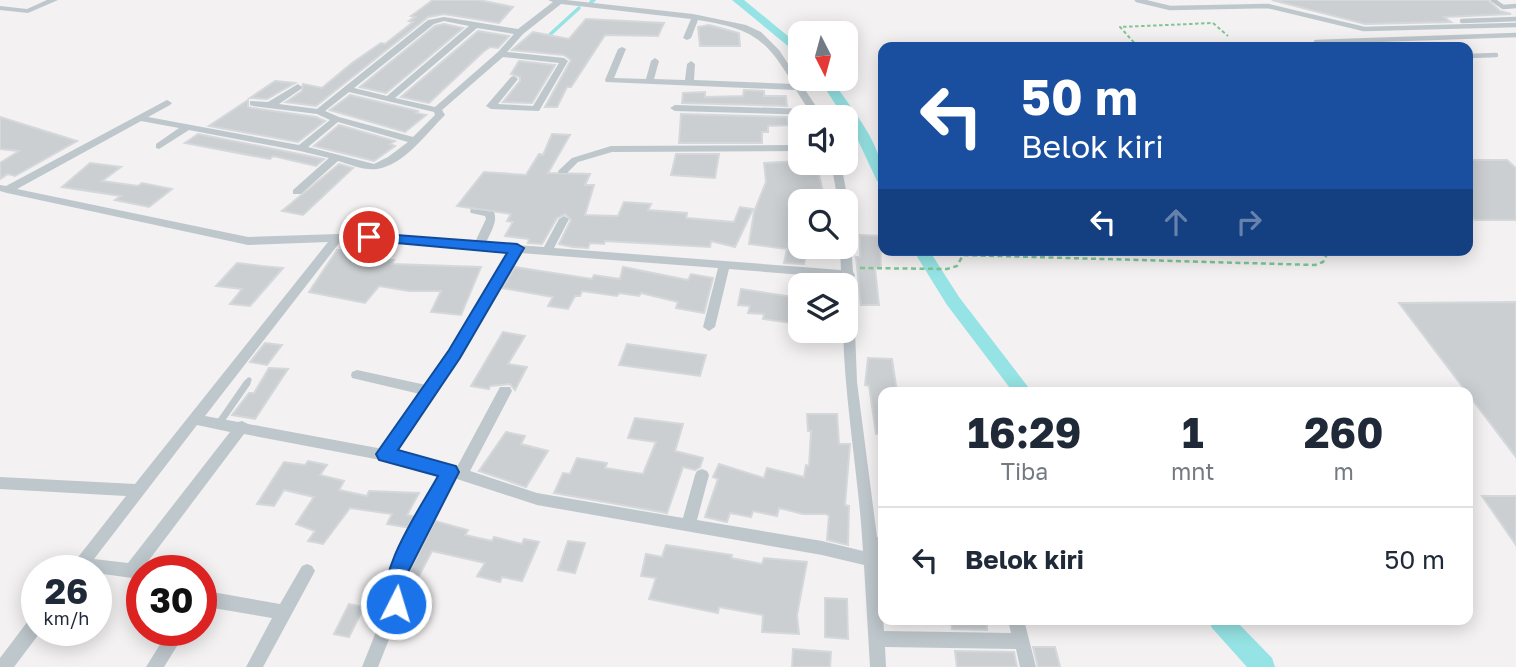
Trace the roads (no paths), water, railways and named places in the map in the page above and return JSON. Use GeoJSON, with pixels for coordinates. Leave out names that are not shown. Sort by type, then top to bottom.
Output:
{"type":"FeatureCollection","features":[{"type":"Feature","properties":{"kind":"street"},"geometry":{"type":"LineString","coordinates":[[0,8],[28,11],[54,0]]}},
{"type":"Feature","properties":{"kind":"street"},"geometry":{"type":"LineString","coordinates":[[437,110],[556,0],[742,27],[759,34],[788,72]]}},
{"type":"Feature","properties":{"kind":"street"},"geometry":{"type":"LineString","coordinates":[[319,112],[431,22],[444,19],[521,31]]}},
{"type":"Feature","properties":{"kind":"street"},"geometry":{"type":"LineString","coordinates":[[687,38],[695,19]]}},
{"type":"Feature","properties":{"kind":"street"},"geometry":{"type":"LineString","coordinates":[[388,99],[475,24]]}},
{"type":"Feature","properties":{"kind":"street"},"geometry":{"type":"LineString","coordinates":[[622,49],[608,80],[788,87]]}},
{"type":"Feature","properties":{"kind":"street"},"geometry":{"type":"LineString","coordinates":[[500,54],[564,61],[537,108],[526,110],[491,106],[514,79]]}},
{"type":"Feature","properties":{"kind":"street"},"geometry":{"type":"LineString","coordinates":[[649,82],[655,61]]}},
{"type":"Feature","properties":{"kind":"street"},"geometry":{"type":"LineString","coordinates":[[689,84],[691,64]]}},
{"type":"Feature","properties":{"kind":"street"},"geometry":{"type":"LineString","coordinates":[[269,106],[298,87]]}},
{"type":"Feature","properties":{"kind":"street"},"geometry":{"type":"LineString","coordinates":[[140,118],[301,148],[378,167],[386,164],[440,115],[437,110],[346,89]]}},
{"type":"Feature","properties":{"kind":"street"},"geometry":{"type":"LineString","coordinates":[[4,189],[167,103]]}},
{"type":"Feature","properties":{"kind":"street"},"geometry":{"type":"LineString","coordinates":[[253,103],[319,112],[334,116],[337,120],[413,140]]}},
{"type":"Feature","properties":{"kind":"street"},"geometry":{"type":"LineString","coordinates":[[675,108],[788,114]]}},
{"type":"Feature","properties":{"kind":"street"},"geometry":{"type":"LineString","coordinates":[[301,148],[337,120]]}},
{"type":"Feature","properties":{"kind":"street"},"geometry":{"type":"LineString","coordinates":[[159,146],[189,126]]}},
{"type":"Feature","properties":{"kind":"street"},"geometry":{"type":"LineString","coordinates":[[563,171],[575,160],[611,149],[788,148]]}},
{"type":"Feature","properties":{"kind":"street"},"geometry":{"type":"LineString","coordinates":[[297,192],[335,158]]}},
{"type":"Feature","properties":{"kind":"street"},"geometry":{"type":"LineString","coordinates":[[4,189],[228,239],[369,237],[724,267],[848,271]]}},
{"type":"Feature","properties":{"kind":"street"},"geometry":{"type":"LineString","coordinates":[[475,211],[490,214],[491,219],[479,245]]}},
{"type":"Feature","properties":{"kind":"street"},"geometry":{"type":"LineString","coordinates":[[547,251],[564,219]]}},
{"type":"Feature","properties":{"kind":"street"},"geometry":{"type":"LineString","coordinates":[[88,555],[197,420],[336,239]]}},
{"type":"Feature","properties":{"kind":"street"},"geometry":{"type":"LineString","coordinates":[[386,454],[429,391],[517,248]]}},
{"type":"Feature","properties":{"kind":"street"},"geometry":{"type":"LineString","coordinates":[[847,259],[851,382],[868,511],[876,544],[871,560],[878,667]]}},
{"type":"Feature","properties":{"kind":"street"},"geometry":{"type":"LineString","coordinates":[[709,327],[724,267]]}},
{"type":"Feature","properties":{"kind":"street"},"geometry":{"type":"LineString","coordinates":[[357,376],[429,391]]}},
{"type":"Feature","properties":{"kind":"street"},"geometry":{"type":"LineString","coordinates":[[370,667],[396,604],[397,573],[505,391]]}},
{"type":"Feature","properties":{"kind":"street"},"geometry":{"type":"LineString","coordinates":[[197,420],[220,422],[386,454],[537,499],[822,548],[871,560]]}},
{"type":"Feature","properties":{"kind":"street"},"geometry":{"type":"LineString","coordinates":[[149,555],[242,426]]}},
{"type":"Feature","properties":{"kind":"street"},"geometry":{"type":"LineString","coordinates":[[689,524],[702,475]]}},
{"type":"Feature","properties":{"kind":"street"},"geometry":{"type":"LineString","coordinates":[[0,483],[139,490]]}},
{"type":"Feature","properties":{"kind":"street"},"geometry":{"type":"LineString","coordinates":[[254,667],[307,571]]}},
{"type":"Feature","properties":{"kind":"street"},"geometry":{"type":"LineString","coordinates":[[217,600],[284,612]]}},
{"type":"Feature","properties":{"kind":"street"},"geometry":{"type":"LineString","coordinates":[[1017,625],[1028,667]]}},
{"type":"Feature","properties":{"kind":"street"},"geometry":{"type":"LineString","coordinates":[[875,639],[1021,641]]}},
{"type":"Feature","properties":{"kind":"street"},"geometry":{"type":"LineString","coordinates":[[4,667],[21,644]]}},
{"type":"Feature","properties":{"kind":"street"},"geometry":{"type":"LineString","coordinates":[[154,667],[168,646]]}},
{"type":"Feature","properties":{"kind":"lane"},"geometry":{"type":"LineString","coordinates":[[1137,0],[1170,8],[1268,6],[1377,32],[1516,25]]}},
{"type":"Feature","properties":{"kind":"lane"},"geometry":{"type":"LineString","coordinates":[[1493,0],[1503,7],[1516,6]]}},
{"type":"Feature","properties":{"kind":"lane"},"geometry":{"type":"LineString","coordinates":[[1462,21],[1516,19]]}},
{"type":"Feature","properties":{"kind":"lane"},"geometry":{"type":"LineString","coordinates":[[1316,42],[1516,35]]}},
{"type":"Feature","properties":{"kind":"lane"},"geometry":{"type":"LineString","coordinates":[[1473,55],[1496,55]]}},
{"type":"Feature","properties":{"kind":"lane"},"geometry":{"type":"LineString","coordinates":[[220,422],[249,380]]}},
{"type":"Feature","properties":{"kind":"waterway"},"geometry":{"type":"LineString","coordinates":[[737,0],[788,42]]}},
{"type":"Feature","properties":{"kind":"waterway"},"geometry":{"type":"LineString","coordinates":[[544,40],[579,8]]}},
{"type":"Feature","properties":{"kind":"waterway"},"geometry":{"type":"LineString","coordinates":[[833,91],[863,136],[878,168]]}},
{"type":"Feature","properties":{"kind":"waterway"},"geometry":{"type":"LineString","coordinates":[[925,256],[953,301],[1019,387]]}},
{"type":"Feature","properties":{"kind":"waterway"},"geometry":{"type":"LineString","coordinates":[[1225,625],[1263,667]]}}]}
